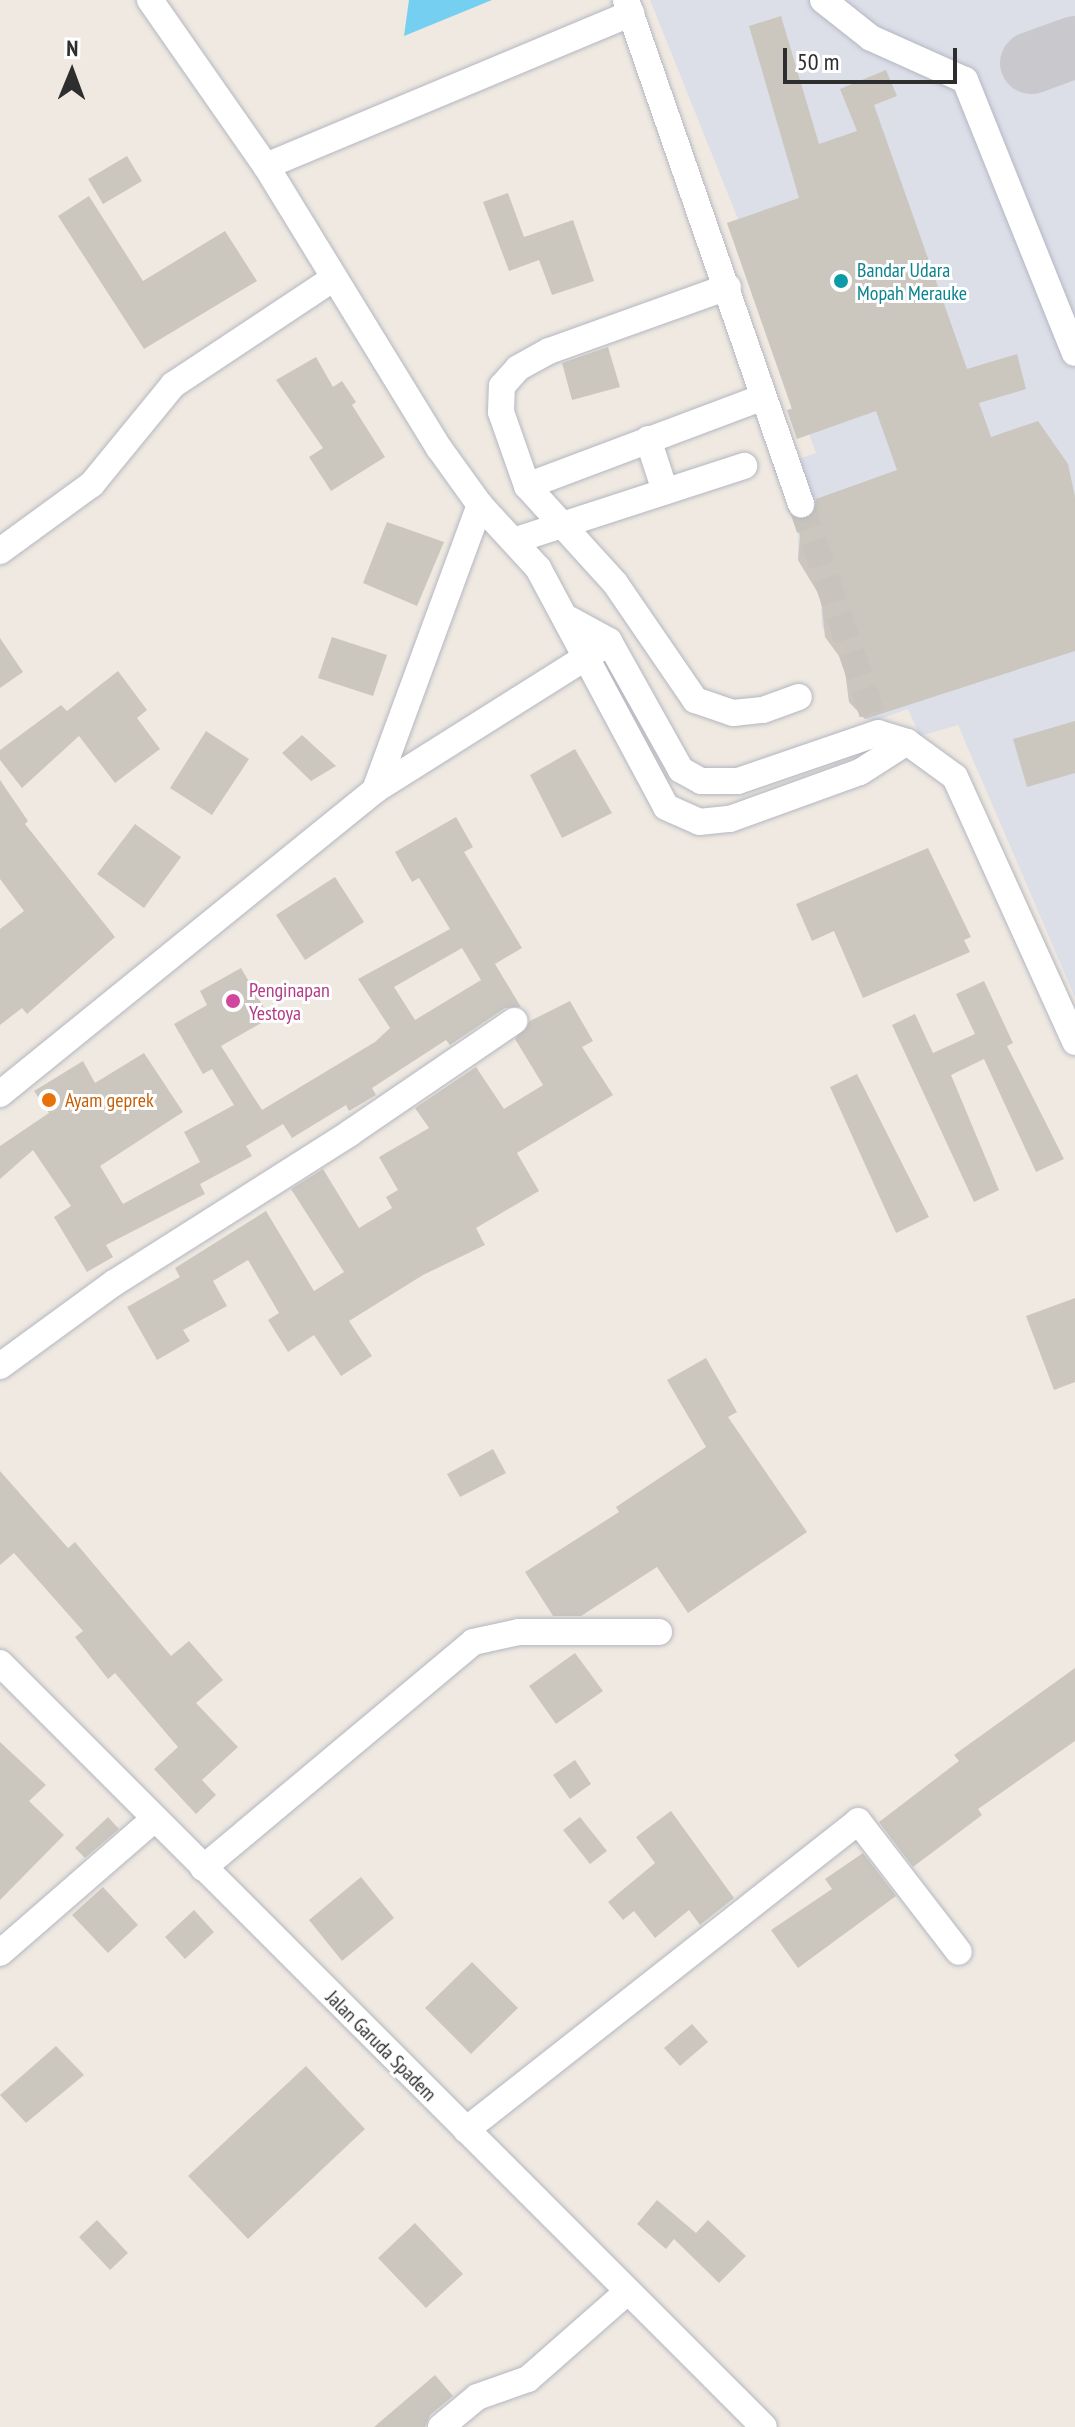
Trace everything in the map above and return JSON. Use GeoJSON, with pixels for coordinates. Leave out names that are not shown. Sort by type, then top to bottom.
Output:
{"type":"FeatureCollection","features":[{"type":"Feature","properties":{"kind":"street"},"geometry":{"type":"LineString","coordinates":[[150,0],[266,166],[480,505],[516,540],[569,619],[583,660],[649,783],[681,817],[699,822],[730,819],[897,750]]}},
{"type":"Feature","properties":{"kind":"street"},"geometry":{"type":"LineString","coordinates":[[823,0],[871,38],[965,80],[1075,353]]}},
{"type":"Feature","properties":{"kind":"street"},"geometry":{"type":"LineString","coordinates":[[266,166],[629,7],[728,287],[761,398],[801,504]]}},
{"type":"Feature","properties":{"kind":"street"},"geometry":{"type":"LineString","coordinates":[[0,551],[92,484],[173,385],[334,278]]}},
{"type":"Feature","properties":{"kind":"street"},"geometry":{"type":"LineString","coordinates":[[728,287],[549,351],[518,368],[502,386],[501,412],[527,486],[615,583],[695,700],[733,713],[763,710],[799,697]]}},
{"type":"Feature","properties":{"kind":"street"},"geometry":{"type":"LineString","coordinates":[[527,486],[761,398]]}},
{"type":"Feature","properties":{"kind":"street"},"geometry":{"type":"LineString","coordinates":[[648,439],[665,491]]}},
{"type":"Feature","properties":{"kind":"street"},"geometry":{"type":"LineString","coordinates":[[516,540],[744,466]]}},
{"type":"Feature","properties":{"kind":"street"},"geometry":{"type":"LineString","coordinates":[[375,790],[480,505]]}},
{"type":"Feature","properties":{"kind":"street"},"geometry":{"type":"LineString","coordinates":[[569,619],[609,641],[681,770],[701,781],[738,781],[876,725],[897,750],[955,777],[1075,1042]]}},
{"type":"Feature","properties":{"kind":"street"},"geometry":{"type":"LineString","coordinates":[[0,1094],[375,790],[609,641]]}},
{"type":"Feature","properties":{"kind":"street"},"geometry":{"type":"LineString","coordinates":[[0,1366],[114,1283],[350,1133],[514,1021]]}},
{"type":"Feature","properties":{"kind":"street"},"geometry":{"type":"LineString","coordinates":[[203,1868],[473,1642],[519,1632],[659,1632]]}},
{"type":"Feature","properties":{"kind":"street","name":"Jalan Garuda Spadem"},"geometry":{"type":"LineString","coordinates":[[0,1663],[153,1820],[628,2291],[752,2423]]}},
{"type":"Feature","properties":{"kind":"street"},"geometry":{"type":"LineString","coordinates":[[0,1953],[153,1820]]}},
{"type":"Feature","properties":{"kind":"street"},"geometry":{"type":"LineString","coordinates":[[466,2130],[858,1821],[959,1952]]}},
{"type":"Feature","properties":{"kind":"street"},"geometry":{"type":"LineString","coordinates":[[441,2427],[477,2397],[528,2379],[628,2291]]}},
{"type":"Feature","properties":{"kind":"shaded area"},"geometry":{"type":"Polygon","coordinates":[[[650,0],[1075,0],[1075,997],[958,725],[920,736],[908,709],[874,721],[865,719],[849,702],[844,663],[822,627],[821,598],[798,560],[798,525],[786,509],[791,506],[772,468],[816,453],[809,434],[787,410],[792,408],[727,223],[738,219],[650,0]]]}},
{"type":"Feature","properties":{"kind":"water"},"geometry":{"type":"Polygon","coordinates":[[[409,0],[492,0],[404,36],[409,0]]]}},
{"type":"Feature","properties":{"kind":"building"},"geometry":{"type":"Polygon","coordinates":[[[781,16],[819,144],[857,131],[840,89],[886,70],[897,96],[874,105],[967,369],[1017,354],[1026,389],[979,403],[991,437],[1038,421],[1068,464],[1075,497],[1075,651],[865,719],[849,702],[844,663],[825,637],[821,598],[798,560],[800,536],[793,518],[813,515],[816,499],[897,470],[876,411],[797,439],[787,410],[792,409],[727,223],[799,198],[749,26],[781,16]]]}},
{"type":"Feature","properties":{"kind":"building"},"geometry":{"type":"Polygon","coordinates":[[[127,156],[142,181],[103,204],[88,179],[127,156]]]}},
{"type":"Feature","properties":{"kind":"building"},"geometry":{"type":"Polygon","coordinates":[[[508,193],[524,237],[573,220],[594,281],[552,295],[539,260],[509,271],[483,202],[508,193]]]}},
{"type":"Feature","properties":{"kind":"building"},"geometry":{"type":"Polygon","coordinates":[[[89,196],[143,281],[225,231],[257,281],[144,349],[58,216],[89,196]]]}},
{"type":"Feature","properties":{"kind":"building"},"geometry":{"type":"Polygon","coordinates":[[[608,347],[620,387],[572,400],[562,363],[608,347]]]}},
{"type":"Feature","properties":{"kind":"building"},"geometry":{"type":"Polygon","coordinates":[[[316,357],[333,387],[342,381],[356,402],[352,405],[385,457],[331,491],[309,457],[323,448],[276,380],[316,357]]]}},
{"type":"Feature","properties":{"kind":"building"},"geometry":{"type":"Polygon","coordinates":[[[387,522],[444,542],[417,606],[363,583],[387,522]]]}},
{"type":"Feature","properties":{"kind":"building"},"geometry":{"type":"Polygon","coordinates":[[[332,637],[387,655],[373,696],[318,678],[332,637]]]}},
{"type":"Feature","properties":{"kind":"building"},"geometry":{"type":"Polygon","coordinates":[[[0,638],[23,672],[0,688],[0,638]]]}},
{"type":"Feature","properties":{"kind":"building"},"geometry":{"type":"Polygon","coordinates":[[[118,671],[147,710],[137,718],[160,749],[115,783],[79,736],[22,788],[0,760],[0,750],[61,705],[67,711],[118,671]]]}},
{"type":"Feature","properties":{"kind":"building"},"geometry":{"type":"Polygon","coordinates":[[[1075,721],[1075,773],[1027,787],[1013,739],[1075,721]]]}},
{"type":"Feature","properties":{"kind":"building"},"geometry":{"type":"Polygon","coordinates":[[[206,731],[249,759],[212,815],[170,788],[206,731]]]}},
{"type":"Feature","properties":{"kind":"building"},"geometry":{"type":"Polygon","coordinates":[[[302,735],[336,766],[311,781],[282,753],[302,735]]]}},
{"type":"Feature","properties":{"kind":"building"},"geometry":{"type":"Polygon","coordinates":[[[575,749],[612,813],[562,838],[530,775],[575,749]]]}},
{"type":"Feature","properties":{"kind":"building"},"geometry":{"type":"Polygon","coordinates":[[[0,780],[28,821],[25,824],[115,937],[27,1014],[22,1008],[0,1025],[0,929],[24,911],[0,879],[0,780]]]}},
{"type":"Feature","properties":{"kind":"building"},"geometry":{"type":"Polygon","coordinates":[[[456,817],[473,847],[464,852],[522,948],[495,964],[521,1007],[505,1008],[450,1045],[446,1040],[372,1088],[376,1095],[349,1111],[346,1105],[292,1138],[283,1124],[246,1146],[252,1156],[200,1184],[205,1194],[106,1245],[113,1257],[87,1272],[54,1217],[71,1206],[33,1150],[0,1179],[0,1146],[49,1113],[34,1091],[83,1061],[95,1083],[144,1053],[183,1112],[100,1166],[123,1204],[200,1162],[184,1132],[234,1105],[212,1069],[203,1074],[174,1024],[207,1005],[200,991],[241,968],[270,1018],[221,1046],[262,1110],[375,1042],[390,1028],[358,979],[450,929],[419,878],[412,882],[395,852],[456,817]],[[462,948],[394,987],[415,1020],[481,980],[462,948]]]}},
{"type":"Feature","properties":{"kind":"building"},"geometry":{"type":"Polygon","coordinates":[[[135,824],[181,857],[144,908],[97,874],[135,824]]]}},
{"type":"Feature","properties":{"kind":"building"},"geometry":{"type":"Polygon","coordinates":[[[928,848],[971,937],[964,940],[970,952],[863,998],[834,931],[812,941],[796,904],[928,848]]]}},
{"type":"Feature","properties":{"kind":"building"},"geometry":{"type":"Polygon","coordinates":[[[335,877],[364,922],[305,960],[276,915],[335,877]]]}},
{"type":"Feature","properties":{"kind":"building"},"geometry":{"type":"Polygon","coordinates":[[[984,981],[1013,1043],[1007,1046],[1064,1159],[1036,1172],[984,1059],[951,1075],[999,1190],[974,1202],[892,1025],[915,1014],[933,1053],[975,1034],[956,994],[984,981]]]}},
{"type":"Feature","properties":{"kind":"building"},"geometry":{"type":"Polygon","coordinates":[[[570,1001],[593,1041],[582,1047],[613,1095],[517,1153],[539,1191],[476,1228],[485,1245],[423,1275],[349,1321],[372,1356],[341,1376],[314,1335],[288,1352],[268,1320],[279,1313],[248,1260],[213,1281],[227,1306],[183,1330],[190,1341],[157,1360],[127,1307],[180,1277],[175,1268],[266,1211],[314,1291],[344,1272],[291,1189],[323,1169],[359,1228],[392,1208],[386,1197],[398,1190],[379,1157],[429,1128],[415,1108],[476,1067],[504,1109],[543,1085],[515,1039],[530,1021],[570,1001]]]}},
{"type":"Feature","properties":{"kind":"building"},"geometry":{"type":"Polygon","coordinates":[[[857,1074],[929,1217],[896,1233],[830,1087],[857,1074]]]}},
{"type":"Feature","properties":{"kind":"building"},"geometry":{"type":"Polygon","coordinates":[[[1075,1298],[1075,1382],[1054,1390],[1026,1316],[1075,1298]]]}},
{"type":"Feature","properties":{"kind":"building"},"geometry":{"type":"Polygon","coordinates":[[[706,1358],[737,1412],[728,1417],[807,1532],[688,1613],[657,1567],[581,1616],[553,1616],[525,1572],[619,1512],[616,1507],[706,1447],[667,1380],[706,1358]]]}},
{"type":"Feature","properties":{"kind":"building"},"geometry":{"type":"Polygon","coordinates":[[[493,1449],[506,1473],[460,1497],[447,1474],[493,1449]]]}},
{"type":"Feature","properties":{"kind":"building"},"geometry":{"type":"Polygon","coordinates":[[[0,1471],[68,1548],[75,1542],[171,1656],[189,1641],[223,1680],[196,1703],[238,1747],[202,1780],[216,1795],[196,1814],[154,1769],[178,1747],[115,1673],[108,1679],[75,1637],[83,1631],[14,1553],[0,1565],[0,1471]]]}},
{"type":"Feature","properties":{"kind":"building"},"geometry":{"type":"Polygon","coordinates":[[[575,1653],[603,1691],[556,1724],[529,1686],[575,1653]]]}},
{"type":"Feature","properties":{"kind":"building"},"geometry":{"type":"Polygon","coordinates":[[[1075,1668],[1075,1741],[978,1809],[982,1815],[913,1867],[879,1822],[959,1761],[954,1755],[1075,1668]]]}},
{"type":"Feature","properties":{"kind":"building"},"geometry":{"type":"Polygon","coordinates":[[[0,1742],[46,1785],[29,1801],[64,1835],[0,1900],[0,1742]]]}},
{"type":"Feature","properties":{"kind":"building"},"geometry":{"type":"Polygon","coordinates":[[[575,1760],[591,1784],[570,1799],[553,1775],[575,1760]]]}},
{"type":"Feature","properties":{"kind":"building"},"geometry":{"type":"Polygon","coordinates":[[[671,1811],[734,1898],[700,1925],[689,1910],[655,1938],[634,1911],[623,1920],[608,1902],[655,1863],[636,1837],[671,1811]]]}},
{"type":"Feature","properties":{"kind":"building"},"geometry":{"type":"Polygon","coordinates":[[[108,1817],[119,1829],[85,1858],[75,1848],[108,1817]]]}},
{"type":"Feature","properties":{"kind":"building"},"geometry":{"type":"Polygon","coordinates":[[[580,1817],[607,1851],[590,1864],[563,1830],[580,1817]]]}},
{"type":"Feature","properties":{"kind":"building"},"geometry":{"type":"Polygon","coordinates":[[[863,1853],[896,1896],[798,1968],[771,1930],[832,1889],[825,1879],[863,1853]]]}},
{"type":"Feature","properties":{"kind":"building"},"geometry":{"type":"Polygon","coordinates":[[[361,1877],[394,1918],[342,1961],[309,1920],[361,1877]]]}},
{"type":"Feature","properties":{"kind":"building"},"geometry":{"type":"Polygon","coordinates":[[[103,1887],[138,1925],[108,1953],[72,1915],[103,1887]]]}},
{"type":"Feature","properties":{"kind":"building"},"geometry":{"type":"Polygon","coordinates":[[[194,1910],[214,1932],[185,1959],[165,1937],[194,1910]]]}},
{"type":"Feature","properties":{"kind":"building"},"geometry":{"type":"Polygon","coordinates":[[[472,1962],[518,2008],[471,2054],[425,2008],[472,1962]]]}},
{"type":"Feature","properties":{"kind":"building"},"geometry":{"type":"Polygon","coordinates":[[[692,2024],[708,2042],[680,2066],[664,2048],[692,2024]]]}},
{"type":"Feature","properties":{"kind":"building"},"geometry":{"type":"Polygon","coordinates":[[[56,2046],[84,2075],[26,2123],[0,2095],[56,2046]]]}},
{"type":"Feature","properties":{"kind":"building"},"geometry":{"type":"Polygon","coordinates":[[[306,2066],[365,2129],[248,2239],[188,2176],[306,2066]]]}},
{"type":"Feature","properties":{"kind":"building"},"geometry":{"type":"Polygon","coordinates":[[[657,2200],[696,2233],[708,2220],[746,2256],[719,2283],[674,2239],[666,2249],[637,2224],[657,2200]]]}},
{"type":"Feature","properties":{"kind":"building"},"geometry":{"type":"Polygon","coordinates":[[[97,2220],[128,2253],[110,2270],[79,2237],[97,2220]]]}},
{"type":"Feature","properties":{"kind":"building"},"geometry":{"type":"Polygon","coordinates":[[[415,2223],[463,2274],[426,2308],[378,2258],[415,2223]]]}},
{"type":"Feature","properties":{"kind":"building"},"geometry":{"type":"Polygon","coordinates":[[[435,2375],[453,2396],[430,2415],[425,2427],[374,2427],[435,2375]]]}},
{"type":"Feature","properties":{"kind":"taxiway"},"geometry":{"type":"LineString","coordinates":[[1031,63],[1075,47]]}},
{"type":"Feature","properties":{"kind":"tunnel"},"geometry":{"type":"LineString","coordinates":[[801,504],[874,718]]}},
{"type":"Feature","properties":{"kind":"place","name":"Bandar Udara Mopah Merauke"},"geometry":{"type":"Point","coordinates":[841,281]}},
{"type":"Feature","properties":{"kind":"place","name":"Penginapan Yestoya"},"geometry":{"type":"Point","coordinates":[233,1001]}},
{"type":"Feature","properties":{"kind":"place","name":"Ayam geprek"},"geometry":{"type":"Point","coordinates":[49,1100]}}]}
